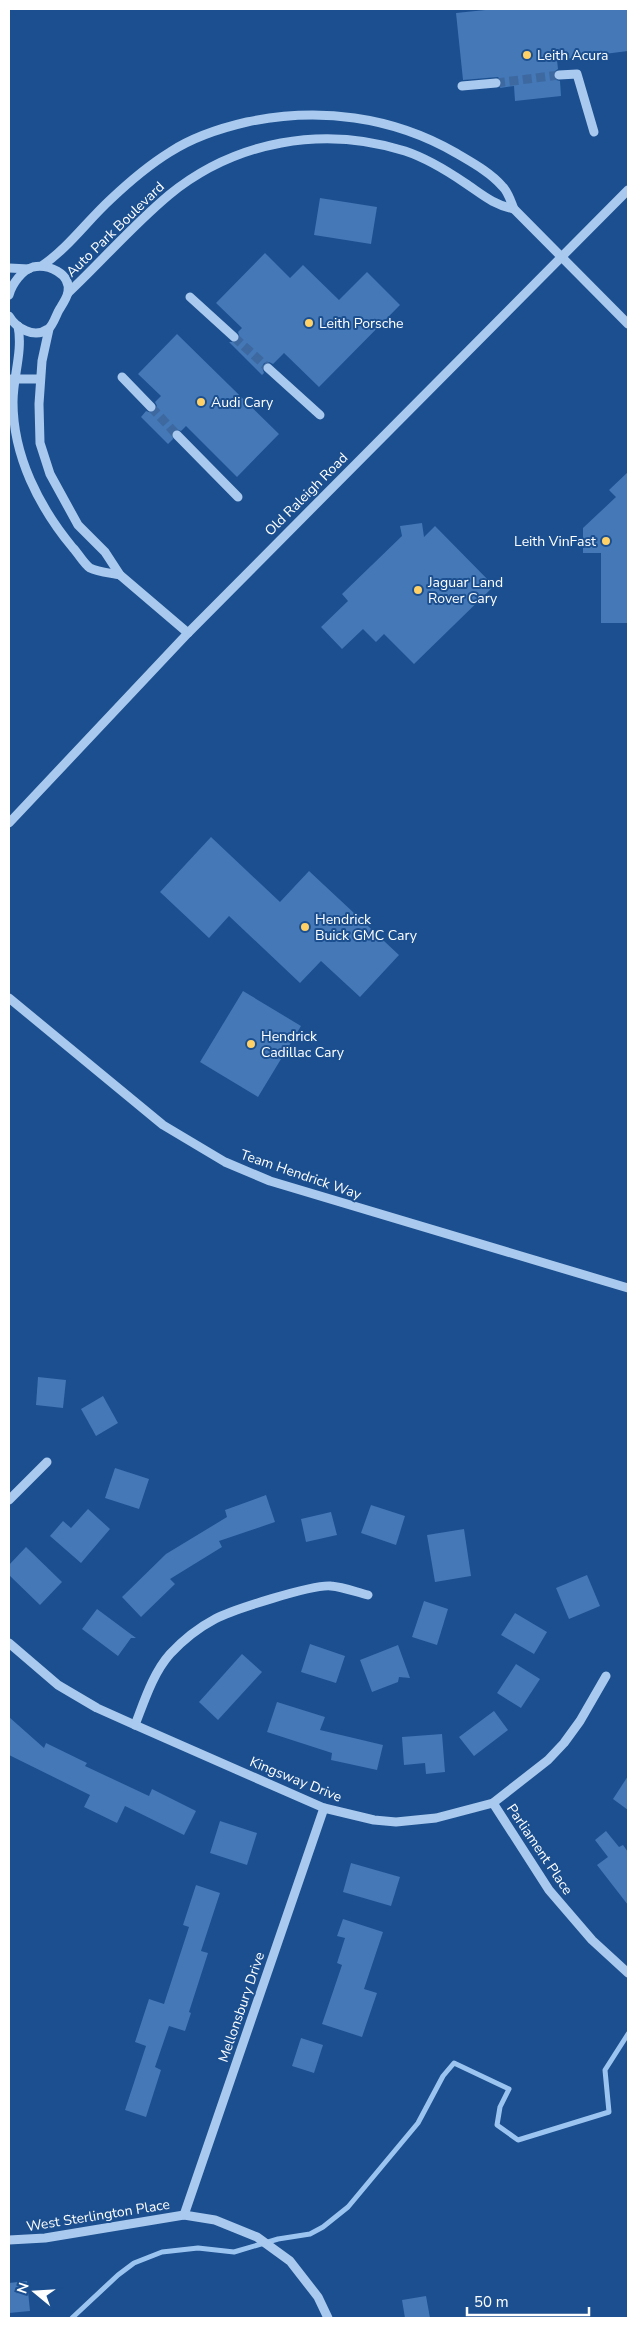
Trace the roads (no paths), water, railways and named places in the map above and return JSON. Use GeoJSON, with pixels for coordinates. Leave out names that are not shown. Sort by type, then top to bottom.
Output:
{"type":"FeatureCollection","features":[{"type":"Feature","properties":{"kind":"street"},"geometry":{"type":"LineString","coordinates":[[559,75],[577,74],[594,132]]}},
{"type":"Feature","properties":{"kind":"street"},"geometry":{"type":"LineString","coordinates":[[462,86],[496,83]]}},
{"type":"Feature","properties":{"kind":"street","name":"Auto Park Boulevard"},"geometry":{"type":"LineString","coordinates":[[43,266],[60,253],[110,199],[170,151],[227,127],[296,114],[343,115],[372,121],[429,139],[472,162],[503,186],[514,209],[628,324]]}},
{"type":"Feature","properties":{"kind":"street","name":"Auto Park Boulevard"},"geometry":{"type":"LineString","coordinates":[[188,632],[120,575],[105,552],[78,525],[50,474],[40,443],[40,379],[49,329],[68,293],[169,196],[207,168],[253,149],[288,141],[325,138],[362,141],[405,151],[435,164],[492,203],[514,209]]}},
{"type":"Feature","properties":{"kind":"street","name":"Old Raleigh Road"},"geometry":{"type":"LineString","coordinates":[[9,822],[188,632],[628,190]]}},
{"type":"Feature","properties":{"kind":"street","name":"Auto Park Boulevard"},"geometry":{"type":"LineString","coordinates":[[9,268],[43,266],[54,269],[62,275],[68,285],[68,293]]}},
{"type":"Feature","properties":{"kind":"street"},"geometry":{"type":"LineString","coordinates":[[9,295],[11,288],[29,268]]}},
{"type":"Feature","properties":{"kind":"street"},"geometry":{"type":"LineString","coordinates":[[190,298],[234,337]]}},
{"type":"Feature","properties":{"kind":"street"},"geometry":{"type":"LineString","coordinates":[[9,316],[18,326],[28,331],[39,333],[49,329]]}},
{"type":"Feature","properties":{"kind":"street","name":"Auto Park Boulevard"},"geometry":{"type":"LineString","coordinates":[[18,326],[20,353],[12,379],[13,403],[18,441],[27,470],[44,507],[62,534],[90,568],[120,575]]}},
{"type":"Feature","properties":{"kind":"street"},"geometry":{"type":"LineString","coordinates":[[268,368],[320,415]]}},
{"type":"Feature","properties":{"kind":"street"},"geometry":{"type":"LineString","coordinates":[[122,377],[151,407]]}},
{"type":"Feature","properties":{"kind":"street"},"geometry":{"type":"LineString","coordinates":[[12,379],[40,379]]}},
{"type":"Feature","properties":{"kind":"street"},"geometry":{"type":"LineString","coordinates":[[177,435],[238,497]]}},
{"type":"Feature","properties":{"kind":"street","name":"Team Hendrick Way"},"geometry":{"type":"LineString","coordinates":[[9,998],[163,1125],[225,1162],[270,1180],[628,1288]]}},
{"type":"Feature","properties":{"kind":"street"},"geometry":{"type":"LineString","coordinates":[[9,1500],[47,1462]]}},
{"type":"Feature","properties":{"kind":"street"},"geometry":{"type":"LineString","coordinates":[[135,1725],[151,1686],[169,1655],[189,1636],[216,1619],[266,1601],[319,1586],[331,1586],[368,1595]]}},
{"type":"Feature","properties":{"kind":"street","name":"Kingsway Drive"},"geometry":{"type":"LineString","coordinates":[[9,1643],[58,1685],[97,1708],[324,1808],[374,1820],[396,1822],[446,1816],[493,1803],[542,1765],[564,1743],[580,1721],[606,1676]]}},
{"type":"Feature","properties":{"kind":"street","name":"Parliament Place"},"geometry":{"type":"LineString","coordinates":[[493,1803],[549,1890],[592,1940],[628,1973]]}},
{"type":"Feature","properties":{"kind":"street","name":"Mellonsbury Drive"},"geometry":{"type":"LineString","coordinates":[[184,2215],[324,1808]]}},
{"type":"Feature","properties":{"kind":"street","name":"West Sterlington Place"},"geometry":{"type":"LineString","coordinates":[[9,2240],[45,2238],[184,2215],[215,2220],[239,2228],[274,2248],[290,2260],[306,2278],[328,2318]]}},
{"type":"Feature","properties":{"kind":"waterway"},"geometry":{"type":"LineString","coordinates":[[72,2318],[118,2275],[134,2263],[162,2252],[198,2248],[234,2252],[278,2239],[310,2234],[323,2227],[348,2207],[418,2123],[443,2076],[454,2063],[509,2089],[500,2107],[497,2125],[518,2140],[609,2112],[605,2070],[628,2034]]}},
{"type":"Feature","properties":{"kind":"tunnel"},"geometry":{"type":"LineString","coordinates":[[496,83],[559,75]]}},
{"type":"Feature","properties":{"kind":"tunnel"},"geometry":{"type":"LineString","coordinates":[[234,337],[268,368]]}},
{"type":"Feature","properties":{"kind":"tunnel"},"geometry":{"type":"LineString","coordinates":[[151,407],[177,435]]}},
{"type":"Feature","properties":{"kind":"place","name":"Leith Acura"},"geometry":{"type":"Point","coordinates":[527,55]}},
{"type":"Feature","properties":{"kind":"place","name":"Leith Porsche"},"geometry":{"type":"Point","coordinates":[309,323]}},
{"type":"Feature","properties":{"kind":"place","name":"Audi Cary"},"geometry":{"type":"Point","coordinates":[201,402]}},
{"type":"Feature","properties":{"kind":"place","name":"Leith VinFast"},"geometry":{"type":"Point","coordinates":[606,541]}},
{"type":"Feature","properties":{"kind":"place","name":"Jaguar Land Rover Cary"},"geometry":{"type":"Point","coordinates":[418,590]}},
{"type":"Feature","properties":{"kind":"place","name":"Hendrick Buick GMC Cary"},"geometry":{"type":"Point","coordinates":[305,927]}},
{"type":"Feature","properties":{"kind":"place","name":"Hendrick Cadillac Cary"},"geometry":{"type":"Point","coordinates":[251,1044]}}]}
